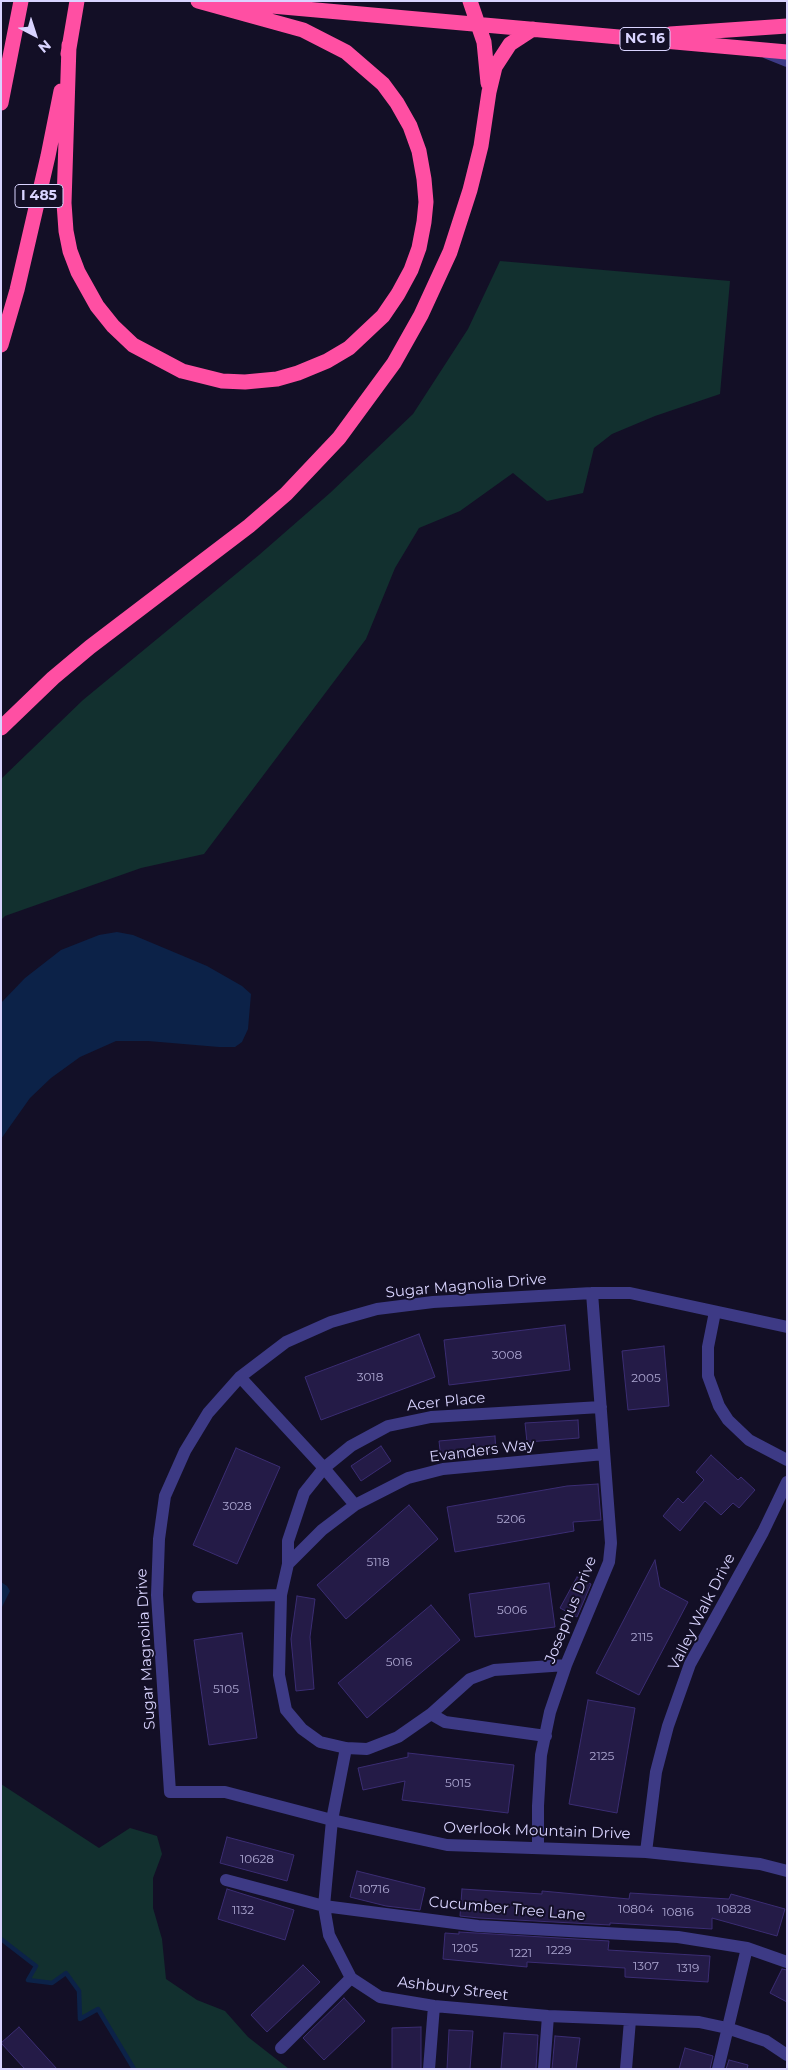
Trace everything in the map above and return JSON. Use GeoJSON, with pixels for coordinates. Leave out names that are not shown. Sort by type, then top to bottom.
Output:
{"type":"FeatureCollection","features":[{"type":"Feature","properties":{"kind":"highway"},"geometry":{"type":"LineString","coordinates":[[1,103],[20,1]]}},
{"type":"Feature","properties":{"kind":"highway","name":"I 485"},"geometry":{"type":"LineString","coordinates":[[1,345],[17,290],[48,156],[77,1]]}},
{"type":"Feature","properties":{"kind":"highway"},"geometry":{"type":"LineString","coordinates":[[69,45],[64,203],[66,231],[70,251],[78,272],[97,306],[113,326],[134,345],[182,371],[222,381],[245,382],[277,379],[298,373],[327,361],[349,348],[383,316],[398,294],[411,270],[419,248],[424,222],[426,202],[419,151],[410,126],[397,103],[382,84],[346,52],[303,30],[198,1]]}},
{"type":"Feature","properties":{"kind":"highway","name":"NC 16"},"geometry":{"type":"LineString","coordinates":[[220,1],[787,52]]}},
{"type":"Feature","properties":{"kind":"highway"},"geometry":{"type":"LineString","coordinates":[[470,1],[484,42],[489,92]]}},
{"type":"Feature","properties":{"kind":"highway"},"geometry":{"type":"LineString","coordinates":[[626,37],[787,26]]}},
{"type":"Feature","properties":{"kind":"highway"},"geometry":{"type":"LineString","coordinates":[[1,728],[53,678],[90,647],[256,520],[299,482],[339,438],[394,363],[421,315],[450,252],[470,190],[481,146],[489,92],[495,67],[510,44],[533,29]]}},
{"type":"Feature","properties":{"kind":"street"},"geometry":{"type":"LineString","coordinates":[[756,49],[787,61]]}},
{"type":"Feature","properties":{"kind":"street","name":"Sugar Magnolia Drive"},"geometry":{"type":"LineString","coordinates":[[170,1792],[158,1594],[159,1539],[165,1496],[185,1451],[208,1413],[240,1377],[286,1342],[331,1322],[376,1309],[433,1302],[592,1292],[630,1293],[787,1327]]}},
{"type":"Feature","properties":{"kind":"street","name":"Josephus Drive"},"geometry":{"type":"LineString","coordinates":[[538,1848],[541,1755],[550,1712],[566,1665],[603,1581],[609,1562],[611,1543],[592,1292]]}},
{"type":"Feature","properties":{"kind":"street"},"geometry":{"type":"LineString","coordinates":[[715,1312],[708,1347],[708,1376],[719,1406],[728,1420],[749,1440],[787,1460]]}},
{"type":"Feature","properties":{"kind":"street"},"geometry":{"type":"LineString","coordinates":[[240,1377],[324,1468],[355,1505]]}},
{"type":"Feature","properties":{"kind":"street","name":"Acer Place"},"geometry":{"type":"LineString","coordinates":[[288,1564],[288,1541],[304,1494],[324,1468],[351,1446],[388,1426],[431,1417],[600,1407]]}},
{"type":"Feature","properties":{"kind":"street","name":"Evanders Way"},"geometry":{"type":"LineString","coordinates":[[288,1564],[322,1530],[355,1505],[408,1478],[443,1469],[604,1454]]}},
{"type":"Feature","properties":{"kind":"street","name":"Valley Walk Drive"},"geometry":{"type":"LineString","coordinates":[[646,1852],[656,1772],[668,1726],[690,1664],[763,1532],[787,1482]]}},
{"type":"Feature","properties":{"kind":"street"},"geometry":{"type":"LineString","coordinates":[[288,1564],[281,1595],[279,1675],[286,1710],[302,1729],[320,1742],[346,1748],[368,1749],[398,1737],[430,1714],[470,1679],[494,1670],[566,1665]]}},
{"type":"Feature","properties":{"kind":"street"},"geometry":{"type":"LineString","coordinates":[[198,1597],[281,1595]]}},
{"type":"Feature","properties":{"kind":"street"},"geometry":{"type":"LineString","coordinates":[[430,1714],[445,1722],[546,1736]]}},
{"type":"Feature","properties":{"kind":"street","name":"Ashbury Street"},"geometry":{"type":"LineString","coordinates":[[346,1748],[332,1820],[324,1906],[329,1935],[351,1978],[380,1997],[434,2006],[548,2016],[699,2022],[727,2028],[766,2041],[787,2055]]}},
{"type":"Feature","properties":{"kind":"street","name":"Overlook Mountain Drive"},"geometry":{"type":"LineString","coordinates":[[170,1792],[225,1792],[332,1820],[447,1845],[646,1852],[760,1864],[787,1871]]}},
{"type":"Feature","properties":{"kind":"street","name":"Cucumber Tree Lane"},"geometry":{"type":"LineString","coordinates":[[226,1880],[324,1906],[478,1926],[678,1938],[747,1948],[787,1962]]}},
{"type":"Feature","properties":{"kind":"street"},"geometry":{"type":"LineString","coordinates":[[718,2069],[747,1948]]}},
{"type":"Feature","properties":{"kind":"street"},"geometry":{"type":"LineString","coordinates":[[281,2048],[351,1978]]}},
{"type":"Feature","properties":{"kind":"street"},"geometry":{"type":"LineString","coordinates":[[428,2069],[434,2006]]}},
{"type":"Feature","properties":{"kind":"street"},"geometry":{"type":"LineString","coordinates":[[544,2069],[548,2016]]}},
{"type":"Feature","properties":{"kind":"street"},"geometry":{"type":"LineString","coordinates":[[626,2069],[630,2020]]}},
{"type":"Feature","properties":{"kind":"green space"},"geometry":{"type":"Polygon","coordinates":[[[500,261],[730,281],[720,394],[655,416],[612,434],[594,448],[583,493],[547,501],[513,473],[460,511],[419,528],[395,568],[366,639],[204,854],[141,868],[5,916],[1,920],[1,779],[83,700],[259,555],[330,493],[413,414],[468,329],[500,261]]]}},
{"type":"Feature","properties":{"kind":"green space"},"geometry":{"type":"Polygon","coordinates":[[[1,1784],[99,1848],[130,1828],[157,1836],[162,1854],[153,1878],[153,1908],[162,1939],[166,1979],[197,2000],[225,2011],[248,2037],[289,2069],[134,2069],[98,2009],[80,2019],[79,1991],[66,1973],[52,1983],[28,1980],[36,1966],[1,1939],[1,1784]]]}},
{"type":"Feature","properties":{"kind":"water"},"geometry":{"type":"Polygon","coordinates":[[[117,932],[133,935],[207,966],[242,986],[251,994],[248,1029],[242,1042],[235,1047],[219,1047],[148,1041],[116,1041],[80,1057],[51,1078],[30,1098],[1,1139],[1,1003],[25,978],[61,950],[99,935],[117,932]]]}},
{"type":"Feature","properties":{"kind":"water"},"geometry":{"type":"Polygon","coordinates":[[[1,1582],[10,1591],[1,1609],[1,1582]]]}},
{"type":"Feature","properties":{"kind":"building"},"geometry":{"type":"Polygon","coordinates":[[[565,1325],[570,1370],[449,1385],[444,1340],[565,1325]]]}},
{"type":"Feature","properties":{"kind":"building"},"geometry":{"type":"Polygon","coordinates":[[[419,1334],[435,1377],[321,1420],[305,1377],[419,1334]]]}},
{"type":"Feature","properties":{"kind":"building"},"geometry":{"type":"Polygon","coordinates":[[[664,1346],[669,1406],[628,1410],[622,1351],[664,1346]]]}},
{"type":"Feature","properties":{"kind":"building"},"geometry":{"type":"Polygon","coordinates":[[[578,1420],[579,1438],[527,1442],[525,1423],[578,1420]]]}},
{"type":"Feature","properties":{"kind":"building"},"geometry":{"type":"Polygon","coordinates":[[[495,1436],[496,1454],[441,1459],[439,1441],[495,1436]]]}},
{"type":"Feature","properties":{"kind":"building"},"geometry":{"type":"Polygon","coordinates":[[[381,1446],[391,1461],[361,1481],[351,1466],[381,1446]]]}},
{"type":"Feature","properties":{"kind":"building"},"geometry":{"type":"Polygon","coordinates":[[[236,1448],[280,1467],[237,1564],[193,1545],[236,1448]]]}},
{"type":"Feature","properties":{"kind":"building"},"geometry":{"type":"Polygon","coordinates":[[[711,1455],[738,1480],[741,1477],[755,1490],[739,1508],[733,1503],[721,1515],[705,1501],[680,1531],[663,1516],[678,1498],[683,1503],[704,1480],[696,1472],[711,1455]]]}},
{"type":"Feature","properties":{"kind":"building"},"geometry":{"type":"Polygon","coordinates":[[[598,1484],[601,1520],[573,1522],[574,1531],[455,1552],[447,1507],[567,1486],[598,1484]]]}},
{"type":"Feature","properties":{"kind":"building"},"geometry":{"type":"Polygon","coordinates":[[[409,1505],[438,1539],[346,1619],[317,1585],[409,1505]]]}},
{"type":"Feature","properties":{"kind":"building"},"geometry":{"type":"Polygon","coordinates":[[[655,1560],[660,1587],[688,1602],[639,1695],[596,1673],[655,1560]]]}},
{"type":"Feature","properties":{"kind":"building"},"geometry":{"type":"Polygon","coordinates":[[[577,1577],[591,1584],[577,1617],[560,1608],[577,1577]]]}},
{"type":"Feature","properties":{"kind":"building"},"geometry":{"type":"Polygon","coordinates":[[[549,1583],[555,1627],[475,1637],[469,1594],[549,1583]]]}},
{"type":"Feature","properties":{"kind":"building"},"geometry":{"type":"Polygon","coordinates":[[[297,1596],[315,1599],[310,1637],[314,1689],[296,1691],[291,1639],[297,1596]]]}},
{"type":"Feature","properties":{"kind":"building"},"geometry":{"type":"Polygon","coordinates":[[[431,1605],[460,1640],[367,1718],[338,1683],[431,1605]]]}},
{"type":"Feature","properties":{"kind":"building"},"geometry":{"type":"Polygon","coordinates":[[[242,1633],[257,1738],[209,1745],[194,1640],[242,1633]]]}},
{"type":"Feature","properties":{"kind":"building"},"geometry":{"type":"Polygon","coordinates":[[[588,1700],[635,1708],[617,1813],[569,1804],[588,1700]]]}},
{"type":"Feature","properties":{"kind":"building"},"geometry":{"type":"Polygon","coordinates":[[[408,1753],[514,1765],[508,1813],[402,1800],[405,1781],[363,1790],[358,1768],[408,1757],[408,1753]]]}},
{"type":"Feature","properties":{"kind":"building"},"geometry":{"type":"Polygon","coordinates":[[[227,1837],[294,1855],[287,1881],[220,1863],[227,1837]]]}},
{"type":"Feature","properties":{"kind":"building"},"geometry":{"type":"Polygon","coordinates":[[[357,1871],[425,1888],[420,1910],[386,1906],[350,1897],[357,1871]]]}},
{"type":"Feature","properties":{"kind":"building"},"geometry":{"type":"Polygon","coordinates":[[[227,1889],[294,1910],[285,1940],[218,1919],[227,1889]]]}},
{"type":"Feature","properties":{"kind":"building"},"geometry":{"type":"Polygon","coordinates":[[[462,1889],[542,1894],[542,1891],[629,1899],[630,1893],[729,1899],[731,1894],[785,1909],[777,1936],[712,1918],[712,1929],[479,1918],[460,1916],[462,1889]]]}},
{"type":"Feature","properties":{"kind":"building"},"geometry":{"type":"Polygon","coordinates":[[[459,1932],[609,1941],[608,1950],[710,1956],[708,1982],[625,1977],[625,1968],[527,1962],[527,1967],[443,1959],[445,1933],[459,1934],[459,1932]]]}},
{"type":"Feature","properties":{"kind":"building"},"geometry":{"type":"Polygon","coordinates":[[[303,1965],[320,1982],[267,2032],[251,2015],[303,1965]]]}},
{"type":"Feature","properties":{"kind":"building"},"geometry":{"type":"Polygon","coordinates":[[[782,1969],[787,1970],[787,2002],[770,1993],[782,1969]]]}},
{"type":"Feature","properties":{"kind":"building"},"geometry":{"type":"Polygon","coordinates":[[[344,1998],[365,2021],[324,2060],[303,2038],[344,1998]]]}},
{"type":"Feature","properties":{"kind":"building"},"geometry":{"type":"Polygon","coordinates":[[[19,2027],[57,2069],[25,2069],[1,2043],[19,2027]]]}},
{"type":"Feature","properties":{"kind":"building"},"geometry":{"type":"Polygon","coordinates":[[[421,2027],[421,2069],[392,2069],[392,2028],[421,2027]]]}},
{"type":"Feature","properties":{"kind":"building"},"geometry":{"type":"Polygon","coordinates":[[[449,2030],[473,2031],[470,2069],[447,2069],[449,2030]]]}},
{"type":"Feature","properties":{"kind":"building"},"geometry":{"type":"Polygon","coordinates":[[[504,2033],[538,2035],[536,2069],[501,2069],[504,2033]]]}},
{"type":"Feature","properties":{"kind":"building"},"geometry":{"type":"Polygon","coordinates":[[[555,2036],[580,2038],[576,2069],[552,2069],[555,2036]]]}},
{"type":"Feature","properties":{"kind":"building"},"geometry":{"type":"Polygon","coordinates":[[[685,2048],[713,2056],[710,2069],[679,2069],[685,2048]]]}},
{"type":"Feature","properties":{"kind":"building"},"geometry":{"type":"Polygon","coordinates":[[[729,2060],[748,2065],[747,2069],[726,2069],[729,2060]]]}},
{"type":"Feature","properties":{"kind":"waterway"},"geometry":{"type":"LineString","coordinates":[[1,1939],[36,1966],[28,1980],[52,1983],[66,1973],[79,1991],[80,2019],[98,2009],[134,2069]]}}]}
